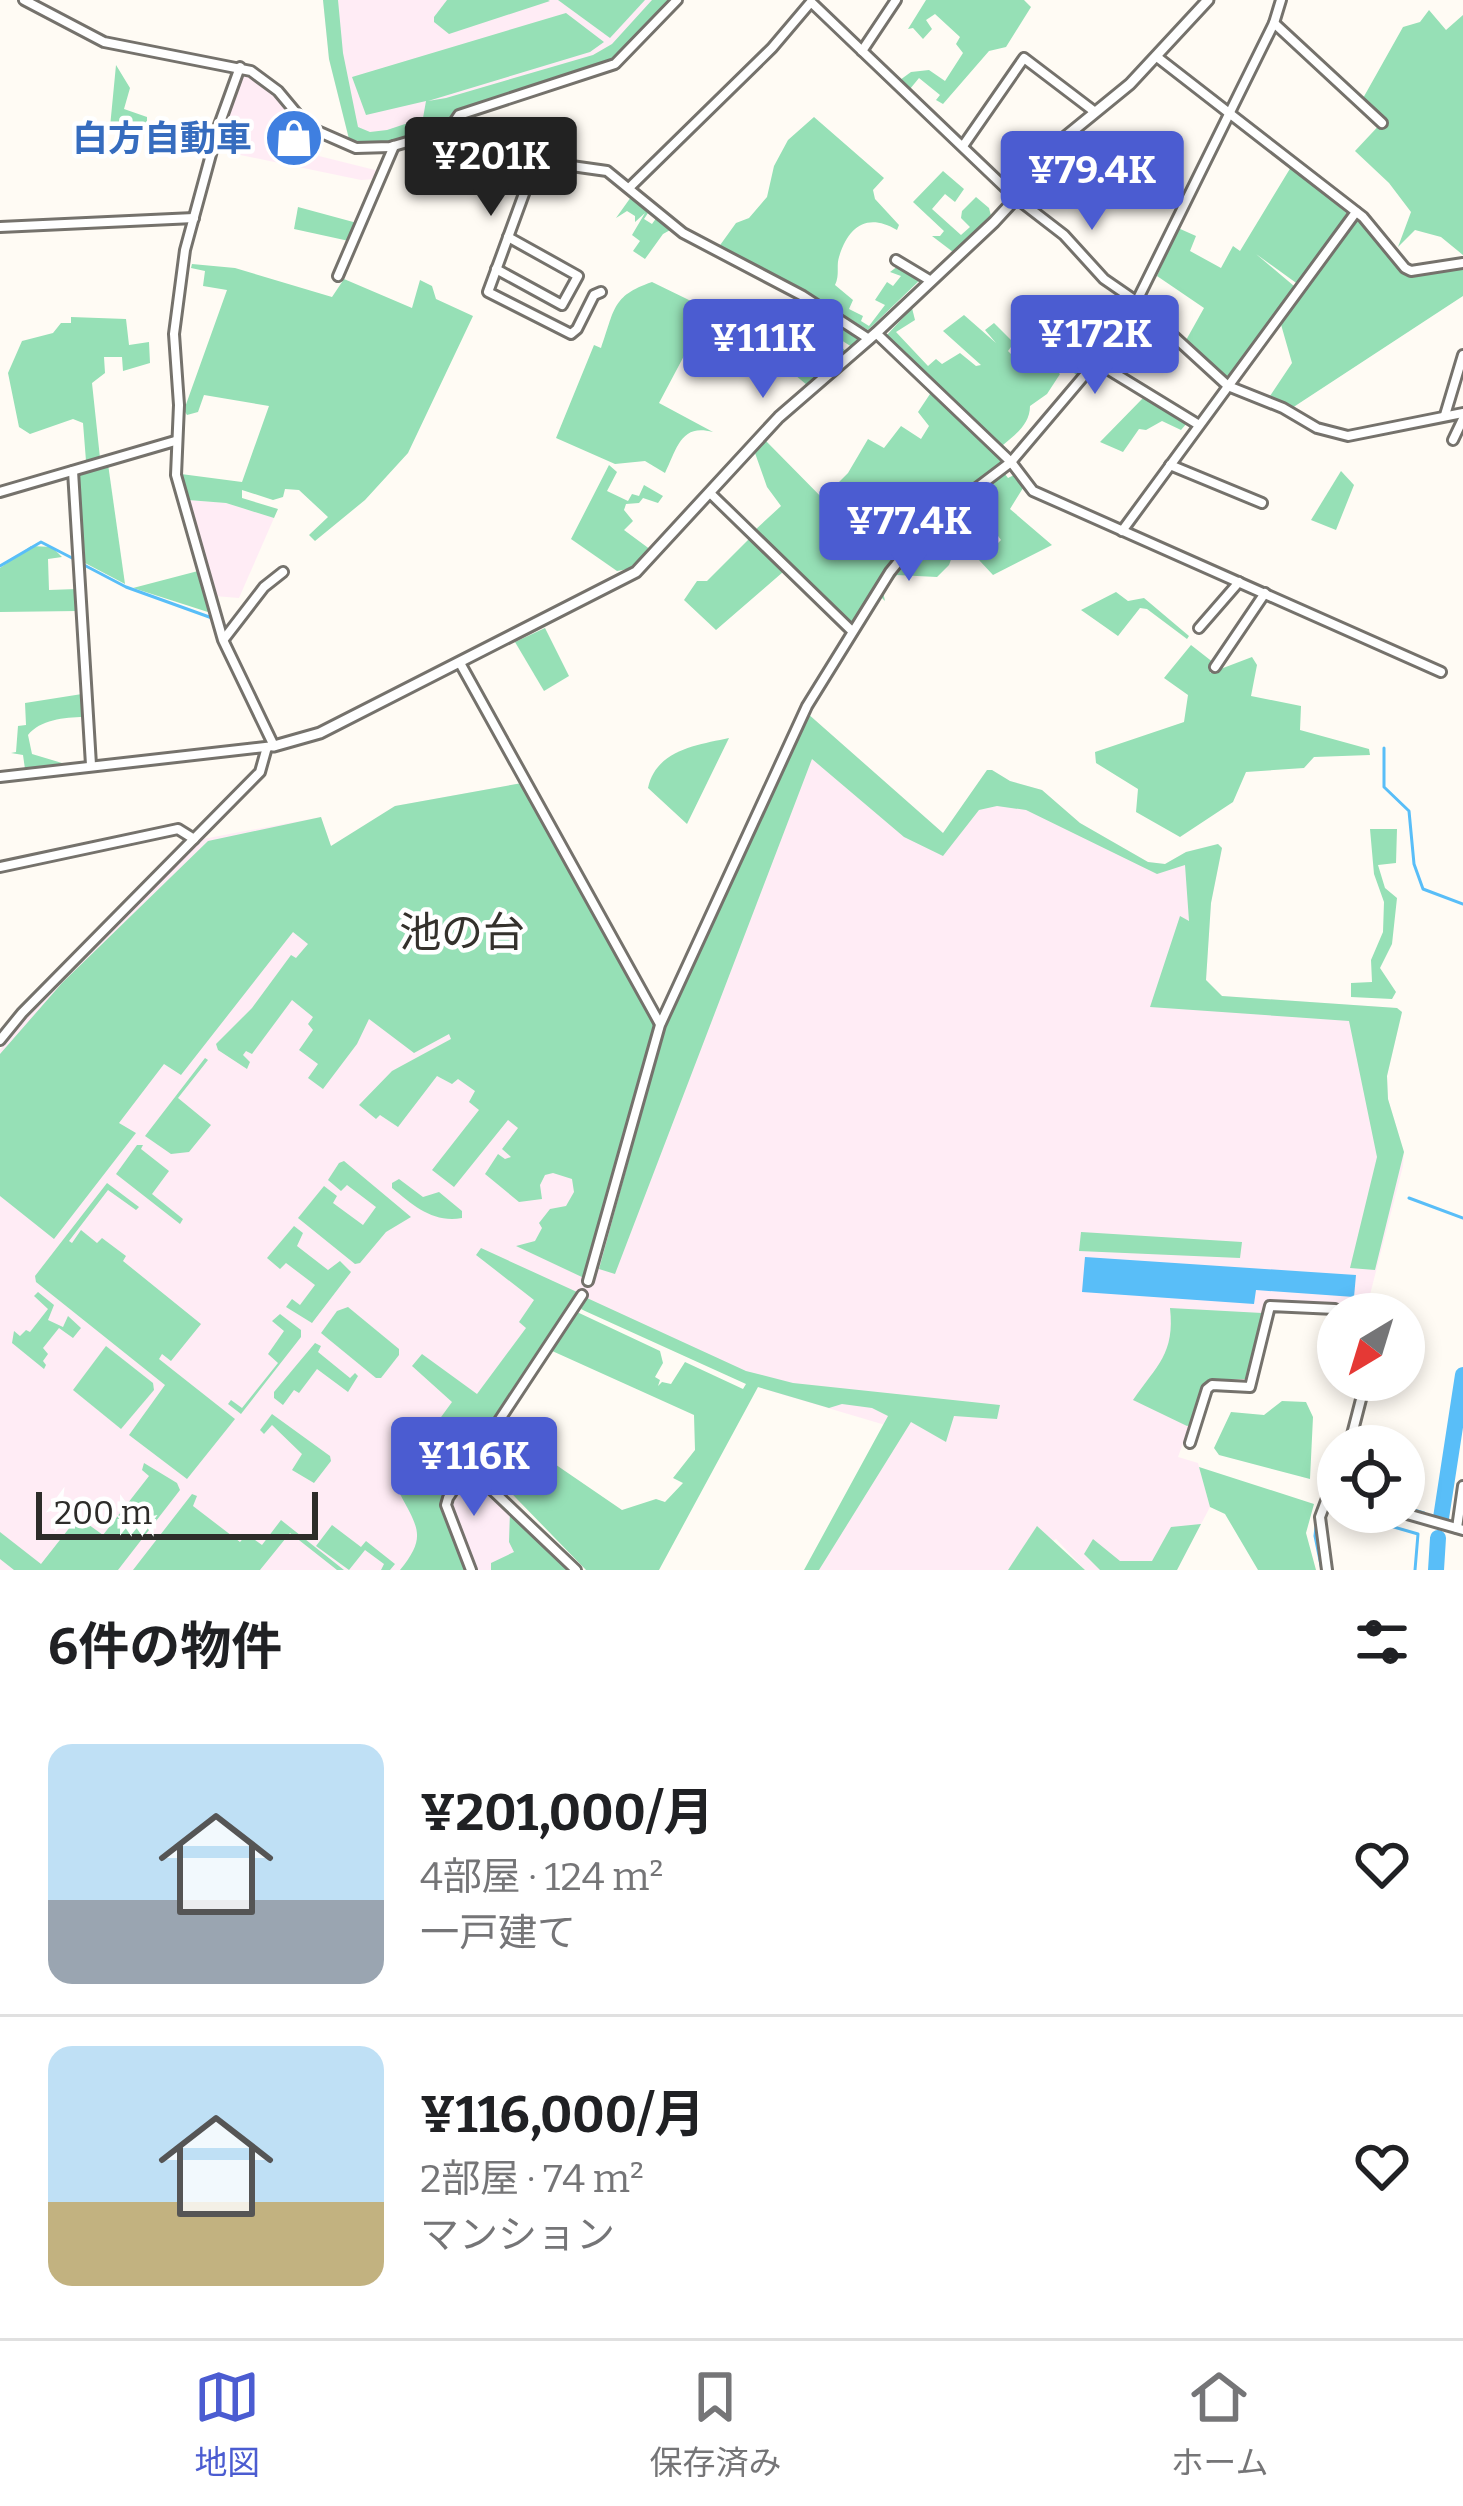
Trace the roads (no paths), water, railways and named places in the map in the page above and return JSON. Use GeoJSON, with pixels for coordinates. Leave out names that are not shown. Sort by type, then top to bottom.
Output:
{"type":"FeatureCollection","features":[{"type":"Feature","properties":{"kind":"street"},"geometry":{"type":"LineString","coordinates":[[24,0],[104,42],[239,67],[268,82],[300,121],[324,136],[368,150],[449,130],[536,161],[602,169],[683,233],[873,336],[1011,462],[1033,490],[1441,672]]}},
{"type":"Feature","properties":{"kind":"street"},"geometry":{"type":"LineString","coordinates":[[449,130],[459,115],[615,64],[677,0]]}},
{"type":"Feature","properties":{"kind":"street"},"geometry":{"type":"LineString","coordinates":[[862,51],[896,0]]}},
{"type":"Feature","properties":{"kind":"street"},"geometry":{"type":"LineString","coordinates":[[0,776],[271,746],[320,733],[637,572],[779,417],[873,336],[1016,199],[1043,157],[1157,57],[1208,0]]}},
{"type":"Feature","properties":{"kind":"street"},"geometry":{"type":"LineString","coordinates":[[588,1281],[661,1025],[806,706],[916,540],[937,518],[1011,462],[1122,331],[1230,115],[1281,0]]}},
{"type":"Feature","properties":{"kind":"street"},"geometry":{"type":"LineString","coordinates":[[629,188],[772,48],[811,2],[1016,199],[1064,235],[1104,279],[1228,386],[1283,407],[1317,428],[1348,436],[1463,416],[1453,440]]}},
{"type":"Feature","properties":{"kind":"street"},"geometry":{"type":"LineString","coordinates":[[1274,23],[1382,123]]}},
{"type":"Feature","properties":{"kind":"street"},"geometry":{"type":"LineString","coordinates":[[1157,57],[1356,212],[1411,272],[1463,263]]}},
{"type":"Feature","properties":{"kind":"street"},"geometry":{"type":"LineString","coordinates":[[963,146],[1024,58],[1095,112]]}},
{"type":"Feature","properties":{"kind":"street"},"geometry":{"type":"LineString","coordinates":[[0,1040],[260,772],[271,746],[223,640],[179,488],[176,441],[179,405],[173,334],[184,250],[239,67]]}},
{"type":"Feature","properties":{"kind":"street"},"geometry":{"type":"LineString","coordinates":[[338,276],[394,146]]}},
{"type":"Feature","properties":{"kind":"street"},"geometry":{"type":"LineString","coordinates":[[536,161],[488,292],[571,334],[594,295],[601,292]]}},
{"type":"Feature","properties":{"kind":"street"},"geometry":{"type":"LineString","coordinates":[[1122,531],[1356,212]]}},
{"type":"Feature","properties":{"kind":"street"},"geometry":{"type":"LineString","coordinates":[[0,227],[194,218]]}},
{"type":"Feature","properties":{"kind":"street"},"geometry":{"type":"LineString","coordinates":[[496,269],[562,304],[578,275],[508,237]]}},
{"type":"Feature","properties":{"kind":"street"},"geometry":{"type":"LineString","coordinates":[[896,260],[931,281]]}},
{"type":"Feature","properties":{"kind":"street"},"geometry":{"type":"LineString","coordinates":[[1444,416],[1463,355]]}},
{"type":"Feature","properties":{"kind":"street"},"geometry":{"type":"LineString","coordinates":[[1096,362],[1199,425]]}},
{"type":"Feature","properties":{"kind":"street"},"geometry":{"type":"LineString","coordinates":[[0,491],[176,441]]}},
{"type":"Feature","properties":{"kind":"street"},"geometry":{"type":"LineString","coordinates":[[1170,465],[1262,503]]}},
{"type":"Feature","properties":{"kind":"street"},"geometry":{"type":"LineString","coordinates":[[74,471],[92,765]]}},
{"type":"Feature","properties":{"kind":"street"},"geometry":{"type":"LineString","coordinates":[[710,493],[852,631]]}},
{"type":"Feature","properties":{"kind":"street"},"geometry":{"type":"LineString","coordinates":[[223,640],[264,587],[283,572]]}},
{"type":"Feature","properties":{"kind":"street"},"geometry":{"type":"LineString","coordinates":[[1199,628],[1239,582]]}},
{"type":"Feature","properties":{"kind":"street"},"geometry":{"type":"LineString","coordinates":[[1215,667],[1265,593]]}},
{"type":"Feature","properties":{"kind":"street"},"geometry":{"type":"LineString","coordinates":[[460,663],[661,1025]]}},
{"type":"Feature","properties":{"kind":"street"},"geometry":{"type":"LineString","coordinates":[[0,867],[178,829],[194,839]]}},
{"type":"Feature","properties":{"kind":"street"},"geometry":{"type":"LineString","coordinates":[[471,1570],[446,1505],[582,1295]]}},
{"type":"Feature","properties":{"kind":"street"},"geometry":{"type":"LineString","coordinates":[[1190,1443],[1207,1389],[1212,1385],[1250,1387],[1270,1306],[1317,1308]]}},
{"type":"Feature","properties":{"kind":"street"},"geometry":{"type":"LineString","coordinates":[[468,1466],[576,1570]]}},
{"type":"Feature","properties":{"kind":"street"},"geometry":{"type":"LineString","coordinates":[[1425,1519],[1460,1529],[1463,1486]]}},
{"type":"Feature","properties":{"kind":"street"},"geometry":{"type":"LineString","coordinates":[[1322,1533],[1327,1570]]}},
{"type":"Feature","properties":{"kind":"water"},"geometry":{"type":"Polygon","coordinates":[[[1085,1257],[1356,1275],[1354,1293],[1256,1290],[1254,1304],[1082,1292],[1085,1257]]]}},
{"type":"Feature","properties":{"kind":"waterway"},"geometry":{"type":"LineString","coordinates":[[0,566],[41,542],[74,559]]}},
{"type":"Feature","properties":{"kind":"waterway"},"geometry":{"type":"LineString","coordinates":[[84,565],[126,587],[212,618]]}},
{"type":"Feature","properties":{"kind":"waterway"},"geometry":{"type":"LineString","coordinates":[[1384,748],[1384,787],[1409,811],[1414,864],[1423,889],[1463,904]]}},
{"type":"Feature","properties":{"kind":"waterway"},"geometry":{"type":"LineString","coordinates":[[1409,1198],[1463,1218]]}},
{"type":"Feature","properties":{"kind":"waterway"},"geometry":{"type":"LineString","coordinates":[[1441,1518],[1463,1375]]}},
{"type":"Feature","properties":{"kind":"waterway"},"geometry":{"type":"LineString","coordinates":[[1317,1518],[1315,1536],[1322,1570]]}},
{"type":"Feature","properties":{"kind":"waterway"},"geometry":{"type":"LineString","coordinates":[[1415,1533],[1415,1570]]}},
{"type":"Feature","properties":{"kind":"waterway"},"geometry":{"type":"LineString","coordinates":[[1436,1570],[1438,1538]]}},
{"type":"Feature","properties":{"kind":"place","name":"白方自動車"},"geometry":{"type":"Point","coordinates":[294,138]}},
{"type":"Feature","properties":{"kind":"district","name":"池の台"},"geometry":{"type":"Point","coordinates":[462,932]}}]}
